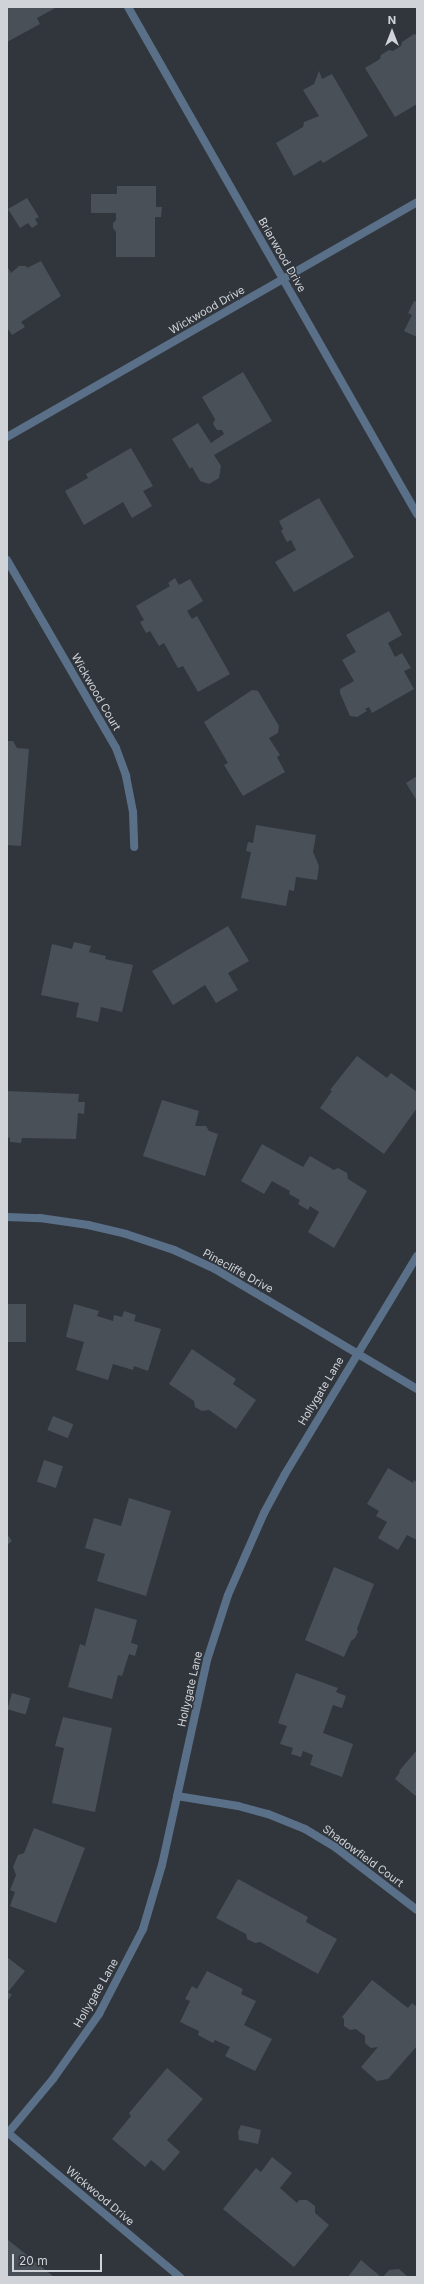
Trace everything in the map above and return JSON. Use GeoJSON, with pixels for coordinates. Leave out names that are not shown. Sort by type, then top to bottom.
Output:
{"type":"FeatureCollection","features":[{"type":"Feature","properties":{"kind":"street","name":"Briarwood Drive"},"geometry":{"type":"LineString","coordinates":[[128,7],[417,514]]}},
{"type":"Feature","properties":{"kind":"street","name":"Wickwood Drive"},"geometry":{"type":"LineString","coordinates":[[7,437],[417,202]]}},
{"type":"Feature","properties":{"kind":"street","name":"Wickwood Court"},"geometry":{"type":"LineString","coordinates":[[7,560],[116,748],[126,776],[133,812],[134,847]]}},
{"type":"Feature","properties":{"kind":"street","name":"Pinecliffe Drive"},"geometry":{"type":"LineString","coordinates":[[7,1217],[40,1218],[88,1225],[126,1234],[174,1250],[215,1269],[417,1389]]}},
{"type":"Feature","properties":{"kind":"street","name":"Hollygate Lane"},"geometry":{"type":"LineString","coordinates":[[8,2132],[53,2079],[99,2014],[143,1929],[162,1865],[207,1660],[228,1596],[264,1513],[285,1474],[417,1256]]}},
{"type":"Feature","properties":{"kind":"street","name":"Shadowfield Court"},"geometry":{"type":"LineString","coordinates":[[178,1796],[238,1806],[268,1814],[305,1829],[335,1846],[417,1910]]}},
{"type":"Feature","properties":{"kind":"street","name":"Wickwood Drive"},"geometry":{"type":"LineString","coordinates":[[8,2132],[180,2277]]}},
{"type":"Feature","properties":{"kind":"building"},"geometry":{"type":"Polygon","coordinates":[[[7,7],[57,7],[37,18],[40,24],[7,42],[7,7]]]}},
{"type":"Feature","properties":{"kind":"building"},"geometry":{"type":"Polygon","coordinates":[[[414,34],[417,35],[417,104],[395,117],[365,68],[380,59],[381,55],[389,50],[393,51],[401,46],[402,42],[414,34]]]}},
{"type":"Feature","properties":{"kind":"building"},"geometry":{"type":"Polygon","coordinates":[[[319,71],[322,79],[332,74],[368,136],[323,163],[321,160],[294,176],[276,143],[303,127],[304,122],[319,116],[303,90],[314,84],[319,71]]]}},
{"type":"Feature","properties":{"kind":"building"},"geometry":{"type":"Polygon","coordinates":[[[117,186],[156,186],[156,207],[162,207],[161,217],[155,217],[155,257],[116,257],[116,232],[113,228],[113,223],[116,220],[116,213],[91,213],[91,194],[117,194],[117,186]]]}},
{"type":"Feature","properties":{"kind":"building"},"geometry":{"type":"Polygon","coordinates":[[[27,198],[39,217],[35,219],[38,224],[32,228],[28,223],[20,228],[8,209],[27,198]]]}},
{"type":"Feature","properties":{"kind":"building"},"geometry":{"type":"Polygon","coordinates":[[[41,261],[61,296],[21,322],[25,327],[12,335],[8,329],[7,330],[7,266],[11,273],[19,266],[26,266],[27,268],[41,261]]]}},
{"type":"Feature","properties":{"kind":"building"},"geometry":{"type":"Polygon","coordinates":[[[414,301],[417,302],[417,337],[404,331],[412,315],[408,313],[414,301]]]}},
{"type":"Feature","properties":{"kind":"building"},"geometry":{"type":"Polygon","coordinates":[[[243,372],[272,421],[214,455],[221,466],[219,478],[209,484],[200,481],[192,467],[190,469],[172,439],[198,423],[211,443],[224,434],[222,430],[217,430],[213,424],[215,419],[202,397],[243,372]]]}},
{"type":"Feature","properties":{"kind":"building"},"geometry":{"type":"Polygon","coordinates":[[[131,448],[153,486],[143,491],[152,506],[132,518],[123,502],[84,525],[65,491],[88,478],[86,474],[131,448]]]}},
{"type":"Feature","properties":{"kind":"building"},"geometry":{"type":"Polygon","coordinates":[[[319,498],[354,557],[294,592],[275,562],[296,550],[291,540],[287,542],[281,531],[283,529],[279,521],[319,498]]]}},
{"type":"Feature","properties":{"kind":"building"},"geometry":{"type":"Polygon","coordinates":[[[175,578],[179,585],[190,579],[203,601],[187,611],[192,619],[197,616],[230,674],[198,692],[183,666],[178,668],[164,643],[159,646],[150,631],[146,633],[140,622],[144,620],[136,606],[170,586],[168,583],[175,578]]]}},
{"type":"Feature","properties":{"kind":"building"},"geometry":{"type":"Polygon","coordinates":[[[389,611],[402,635],[388,643],[395,657],[402,653],[411,668],[404,671],[414,689],[372,713],[369,707],[365,709],[367,711],[357,717],[350,716],[340,693],[340,689],[354,681],[342,660],[356,652],[346,635],[389,611]]]}},
{"type":"Feature","properties":{"kind":"building"},"geometry":{"type":"Polygon","coordinates":[[[252,690],[258,691],[279,726],[278,733],[269,738],[280,755],[277,757],[285,772],[243,796],[224,765],[228,763],[204,722],[252,690]]]}},
{"type":"Feature","properties":{"kind":"building"},"geometry":{"type":"Polygon","coordinates":[[[7,741],[13,741],[17,748],[29,749],[21,846],[7,845],[7,741]]]}},
{"type":"Feature","properties":{"kind":"building"},"geometry":{"type":"Polygon","coordinates":[[[417,776],[417,801],[406,783],[417,776]]]}},
{"type":"Feature","properties":{"kind":"building"},"geometry":{"type":"Polygon","coordinates":[[[256,825],[316,835],[313,852],[319,866],[317,880],[296,877],[294,891],[289,890],[286,906],[241,898],[251,852],[246,851],[248,842],[253,843],[256,825]]]}},
{"type":"Feature","properties":{"kind":"building"},"geometry":{"type":"Polygon","coordinates":[[[228,926],[249,961],[228,973],[238,990],[216,1003],[205,985],[173,1005],[152,971],[228,926]]]}},
{"type":"Feature","properties":{"kind":"building"},"geometry":{"type":"Polygon","coordinates":[[[74,942],[91,946],[89,952],[106,956],[105,959],[133,965],[122,1012],[101,1007],[98,1022],[76,1017],[79,1003],[41,995],[52,944],[72,949],[74,942]]]}},
{"type":"Feature","properties":{"kind":"building"},"geometry":{"type":"Polygon","coordinates":[[[357,1056],[387,1078],[391,1073],[417,1092],[417,1108],[384,1154],[320,1108],[332,1091],[330,1090],[357,1056]]]}},
{"type":"Feature","properties":{"kind":"building"},"geometry":{"type":"Polygon","coordinates":[[[7,1091],[79,1094],[78,1102],[85,1102],[84,1114],[78,1113],[76,1139],[22,1138],[21,1143],[10,1142],[10,1138],[7,1137],[7,1091]]]}},
{"type":"Feature","properties":{"kind":"building"},"geometry":{"type":"Polygon","coordinates":[[[162,1100],[199,1111],[195,1126],[206,1126],[209,1131],[218,1134],[205,1176],[143,1156],[162,1100]]]}},
{"type":"Feature","properties":{"kind":"building"},"geometry":{"type":"Polygon","coordinates":[[[262,1144],[303,1167],[310,1156],[334,1170],[338,1168],[347,1173],[348,1179],[367,1191],[334,1248],[308,1232],[319,1212],[310,1206],[308,1210],[298,1204],[300,1200],[289,1194],[290,1191],[272,1181],[264,1194],[241,1181],[262,1144]]]}},
{"type":"Feature","properties":{"kind":"building"},"geometry":{"type":"Polygon","coordinates":[[[7,1304],[26,1304],[26,1342],[7,1342],[7,1304]]]}},
{"type":"Feature","properties":{"kind":"building"},"geometry":{"type":"Polygon","coordinates":[[[74,1304],[99,1311],[97,1316],[113,1321],[114,1315],[122,1317],[124,1311],[136,1315],[134,1321],[161,1329],[148,1371],[134,1366],[133,1370],[113,1364],[108,1380],[76,1370],[84,1342],[66,1337],[74,1304]]]}},
{"type":"Feature","properties":{"kind":"building"},"geometry":{"type":"Polygon","coordinates":[[[192,1349],[236,1379],[233,1384],[256,1400],[236,1429],[209,1410],[202,1411],[195,1407],[194,1401],[169,1384],[192,1349]]]}},
{"type":"Feature","properties":{"kind":"building"},"geometry":{"type":"Polygon","coordinates":[[[53,1416],[73,1424],[68,1438],[47,1430],[53,1416]]]}},
{"type":"Feature","properties":{"kind":"building"},"geometry":{"type":"Polygon","coordinates":[[[44,1460],[63,1466],[56,1488],[37,1482],[44,1460]]]}},
{"type":"Feature","properties":{"kind":"building"},"geometry":{"type":"Polygon","coordinates":[[[388,1468],[413,1483],[414,1480],[417,1482],[417,1540],[407,1535],[398,1550],[378,1538],[387,1522],[376,1516],[379,1511],[367,1504],[388,1468]]]}},
{"type":"Feature","properties":{"kind":"building"},"geometry":{"type":"Polygon","coordinates":[[[129,1498],[171,1511],[146,1596],[97,1581],[105,1554],[85,1548],[94,1518],[121,1526],[129,1498]]]}},
{"type":"Feature","properties":{"kind":"building"},"geometry":{"type":"Polygon","coordinates":[[[7,1534],[12,1541],[7,1545],[7,1534]]]}},
{"type":"Feature","properties":{"kind":"building"},"geometry":{"type":"Polygon","coordinates":[[[334,1567],[374,1584],[357,1629],[358,1632],[355,1638],[351,1641],[344,1657],[305,1640],[334,1567]]]}},
{"type":"Feature","properties":{"kind":"building"},"geometry":{"type":"Polygon","coordinates":[[[95,1608],[137,1620],[131,1643],[138,1645],[135,1656],[129,1654],[122,1676],[118,1675],[112,1699],[68,1687],[80,1644],[85,1646],[95,1608]]]}},
{"type":"Feature","properties":{"kind":"building"},"geometry":{"type":"Polygon","coordinates":[[[296,1673],[338,1688],[336,1692],[346,1696],[342,1708],[333,1705],[323,1733],[353,1744],[342,1777],[310,1765],[313,1755],[303,1751],[301,1757],[291,1754],[293,1748],[280,1744],[287,1726],[278,1723],[296,1673]]]}},
{"type":"Feature","properties":{"kind":"building"},"geometry":{"type":"Polygon","coordinates":[[[12,1693],[30,1698],[26,1715],[7,1709],[12,1693]]]}},
{"type":"Feature","properties":{"kind":"building"},"geometry":{"type":"Polygon","coordinates":[[[63,1717],[112,1728],[95,1812],[52,1803],[64,1748],[55,1746],[63,1717]]]}},
{"type":"Feature","properties":{"kind":"building"},"geometry":{"type":"Polygon","coordinates":[[[417,1750],[417,1797],[395,1779],[400,1772],[399,1771],[417,1750]]]}},
{"type":"Feature","properties":{"kind":"building"},"geometry":{"type":"Polygon","coordinates":[[[34,1828],[85,1848],[56,1923],[10,1906],[15,1892],[10,1890],[16,1875],[13,1867],[18,1855],[24,1853],[34,1828]]]}},
{"type":"Feature","properties":{"kind":"building"},"geometry":{"type":"Polygon","coordinates":[[[238,1879],[308,1917],[306,1922],[337,1939],[318,1974],[260,1942],[255,1943],[247,1939],[246,1934],[216,1918],[238,1879]]]}},
{"type":"Feature","properties":{"kind":"building"},"geometry":{"type":"Polygon","coordinates":[[[7,1957],[25,1971],[8,1992],[12,1995],[7,2001],[7,1957]]]}},
{"type":"Feature","properties":{"kind":"building"},"geometry":{"type":"Polygon","coordinates":[[[207,1971],[243,1989],[241,1994],[256,2001],[244,2025],[272,2039],[255,2071],[225,2056],[230,2047],[215,2040],[213,2043],[198,2035],[199,2031],[180,2022],[190,2001],[185,1999],[192,1986],[197,1989],[207,1971]]]}},
{"type":"Feature","properties":{"kind":"building"},"geometry":{"type":"Polygon","coordinates":[[[372,1980],[408,2008],[412,2003],[417,2007],[417,2046],[388,2079],[377,2081],[361,2067],[378,2047],[371,2048],[365,2043],[365,2036],[356,2029],[350,2030],[344,2026],[344,2019],[342,2017],[372,1980]]]}},
{"type":"Feature","properties":{"kind":"building"},"geometry":{"type":"Polygon","coordinates":[[[167,2068],[203,2099],[167,2140],[180,2152],[164,2171],[151,2160],[145,2167],[112,2139],[131,2116],[129,2113],[167,2068]]]}},
{"type":"Feature","properties":{"kind":"building"},"geometry":{"type":"Polygon","coordinates":[[[241,2125],[261,2130],[258,2144],[239,2140],[238,2132],[241,2125]]]}},
{"type":"Feature","properties":{"kind":"building"},"geometry":{"type":"Polygon","coordinates":[[[272,2157],[292,2173],[280,2188],[297,2203],[299,2200],[307,2200],[315,2206],[315,2213],[329,2225],[294,2267],[223,2209],[256,2168],[261,2172],[272,2157]]]}},
{"type":"Feature","properties":{"kind":"building"},"geometry":{"type":"Polygon","coordinates":[[[7,2239],[54,2277],[7,2277],[7,2239]]]}},
{"type":"Feature","properties":{"kind":"building"},"geometry":{"type":"Polygon","coordinates":[[[361,2260],[381,2277],[348,2277],[361,2260]]]}},
{"type":"Feature","properties":{"kind":"building"},"geometry":{"type":"Polygon","coordinates":[[[399,2269],[408,2277],[383,2277],[389,2270],[399,2269]]]}}]}
